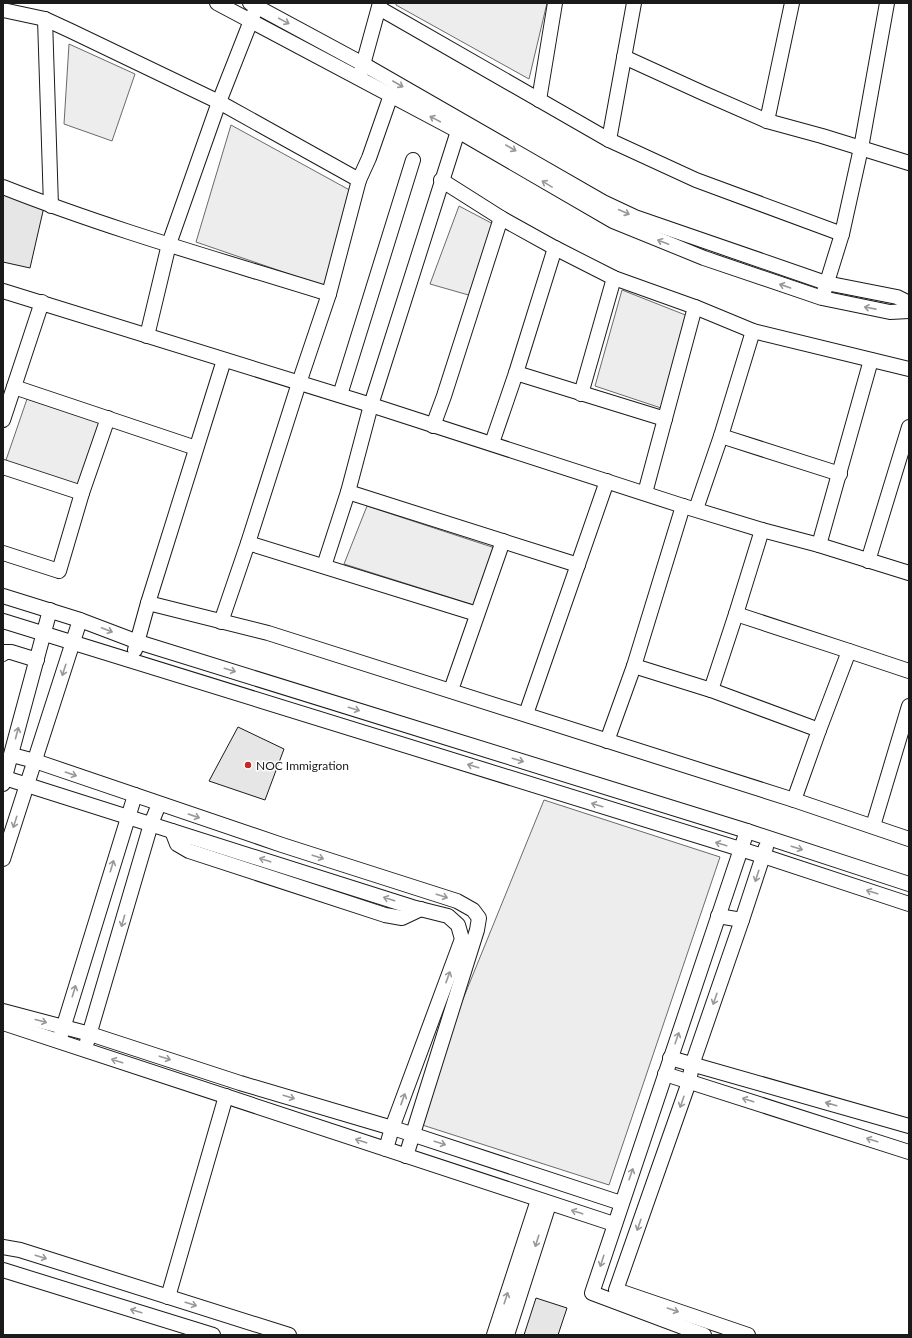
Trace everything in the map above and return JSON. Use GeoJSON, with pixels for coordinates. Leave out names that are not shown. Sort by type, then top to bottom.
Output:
{"type":"FeatureCollection","features":[{"type":"Feature","properties":{"kind":"street"},"geometry":{"type":"LineString","coordinates":[[217,3],[458,131],[612,221],[704,258],[822,298],[890,312],[909,311]]}},
{"type":"Feature","properties":{"kind":"street"},"geometry":{"type":"LineString","coordinates":[[539,100],[555,3]]}},
{"type":"Feature","properties":{"kind":"street"},"geometry":{"type":"LineString","coordinates":[[609,140],[634,3]]}},
{"type":"Feature","properties":{"kind":"street"},"geometry":{"type":"LineString","coordinates":[[767,121],[792,3]]}},
{"type":"Feature","properties":{"kind":"street"},"geometry":{"type":"LineString","coordinates":[[822,298],[842,234],[860,148],[887,3]]}},
{"type":"Feature","properties":{"kind":"street"},"geometry":{"type":"LineString","coordinates":[[147,336],[169,244],[219,102],[250,21],[253,5],[363,64],[603,202],[635,217],[826,283],[897,297],[909,303]]}},
{"type":"Feature","properties":{"kind":"street"},"geometry":{"type":"LineString","coordinates":[[359,78],[379,6],[609,140],[696,180],[842,234]]}},
{"type":"Feature","properties":{"kind":"street"},"geometry":{"type":"LineString","coordinates":[[3,10],[45,19],[219,102],[359,180]]}},
{"type":"Feature","properties":{"kind":"street"},"geometry":{"type":"LineString","coordinates":[[45,19],[51,206]]}},
{"type":"Feature","properties":{"kind":"street"},"geometry":{"type":"LineString","coordinates":[[624,57],[703,94],[767,121],[909,163]]}},
{"type":"Feature","properties":{"kind":"street"},"geometry":{"type":"LineString","coordinates":[[221,622],[329,294],[359,180],[369,158],[391,95]]}},
{"type":"Feature","properties":{"kind":"street"},"geometry":{"type":"LineString","coordinates":[[324,566],[348,492],[372,405],[441,180],[458,131]]}},
{"type":"Feature","properties":{"kind":"street"},"geometry":{"type":"LineString","coordinates":[[340,396],[413,160]]}},
{"type":"Feature","properties":{"kind":"street"},"geometry":{"type":"LineString","coordinates":[[441,180],[501,218],[614,278],[695,307],[753,332],[909,369]]}},
{"type":"Feature","properties":{"kind":"street"},"geometry":{"type":"LineString","coordinates":[[3,187],[51,206],[329,294]]}},
{"type":"Feature","properties":{"kind":"street"},"geometry":{"type":"LineString","coordinates":[[433,426],[501,218]]}},
{"type":"Feature","properties":{"kind":"street"},"geometry":{"type":"LineString","coordinates":[[492,444],[555,248]]}},
{"type":"Feature","properties":{"kind":"street"},"geometry":{"type":"LineString","coordinates":[[581,394],[614,278]]}},
{"type":"Feature","properties":{"kind":"street"},"geometry":{"type":"LineString","coordinates":[[3,291],[372,405],[690,508],[762,530],[819,545],[909,574]]}},
{"type":"Feature","properties":{"kind":"street"},"geometry":{"type":"LineString","coordinates":[[3,420],[42,302]]}},
{"type":"Feature","properties":{"kind":"street"},"geometry":{"type":"LineString","coordinates":[[645,493],[695,307]]}},
{"type":"Feature","properties":{"kind":"street"},"geometry":{"type":"LineString","coordinates":[[607,741],[690,508],[720,436],[753,332]]}},
{"type":"Feature","properties":{"kind":"street"},"geometry":{"type":"LineString","coordinates":[[131,660],[138,642],[148,602],[224,360]]}},
{"type":"Feature","properties":{"kind":"street"},"geometry":{"type":"LineString","coordinates":[[819,545],[872,360]]}},
{"type":"Feature","properties":{"kind":"street"},"geometry":{"type":"LineString","coordinates":[[516,373],[665,419]]}},
{"type":"Feature","properties":{"kind":"street"},"geometry":{"type":"LineString","coordinates":[[14,387],[196,448]]}},
{"type":"Feature","properties":{"kind":"street"},"geometry":{"type":"LineString","coordinates":[[3,553],[59,571],[82,494],[108,418]]}},
{"type":"Feature","properties":{"kind":"street"},"geometry":{"type":"LineString","coordinates":[[868,561],[909,427]]}},
{"type":"Feature","properties":{"kind":"street"},"geometry":{"type":"LineString","coordinates":[[720,436],[840,474]]}},
{"type":"Feature","properties":{"kind":"street"},"geometry":{"type":"LineString","coordinates":[[3,467],[82,494]]}},
{"type":"Feature","properties":{"kind":"street"},"geometry":{"type":"LineString","coordinates":[[526,714],[607,481]]}},
{"type":"Feature","properties":{"kind":"street"},"geometry":{"type":"LineString","coordinates":[[348,492],[578,565]]}},
{"type":"Feature","properties":{"kind":"street"},"geometry":{"type":"LineString","coordinates":[[710,690],[736,614],[762,530]]}},
{"type":"Feature","properties":{"kind":"street"},"geometry":{"type":"LineString","coordinates":[[451,690],[503,541]]}},
{"type":"Feature","properties":{"kind":"street"},"geometry":{"type":"LineString","coordinates":[[248,543],[477,614]]}},
{"type":"Feature","properties":{"kind":"street"},"geometry":{"type":"LineString","coordinates":[[3,596],[80,620],[138,642],[747,831],[909,884]]}},
{"type":"Feature","properties":{"kind":"street"},"geometry":{"type":"LineString","coordinates":[[148,602],[268,633],[451,690],[909,838]]}},
{"type":"Feature","properties":{"kind":"street"},"geometry":{"type":"LineString","coordinates":[[6,769],[50,610]]}},
{"type":"Feature","properties":{"kind":"street"},"geometry":{"type":"LineString","coordinates":[[736,614],[909,671]]}},
{"type":"Feature","properties":{"kind":"street"},"geometry":{"type":"LineString","coordinates":[[3,859],[80,620]]}},
{"type":"Feature","properties":{"kind":"street"},"geometry":{"type":"LineString","coordinates":[[3,622],[43,635],[73,642],[763,856],[909,904]]}},
{"type":"Feature","properties":{"kind":"street"},"geometry":{"type":"LineString","coordinates":[[794,800],[849,651]]}},
{"type":"Feature","properties":{"kind":"street"},"geometry":{"type":"LineString","coordinates":[[3,654],[11,652],[37,660]]}},
{"type":"Feature","properties":{"kind":"street"},"geometry":{"type":"LineString","coordinates":[[634,666],[710,690],[819,730]]}},
{"type":"Feature","properties":{"kind":"street"},"geometry":{"type":"LineString","coordinates":[[872,826],[909,706]]}},
{"type":"Feature","properties":{"kind":"street"},"geometry":{"type":"LineString","coordinates":[[6,769],[35,761],[282,845],[457,901],[473,910],[479,918],[478,930],[406,1156]]}},
{"type":"Feature","properties":{"kind":"street"},"geometry":{"type":"LineString","coordinates":[[6,769],[27,784],[421,909],[448,916],[458,925],[462,939],[392,1128],[386,1149]]}},
{"type":"Feature","properties":{"kind":"street"},"geometry":{"type":"LineString","coordinates":[[59,1041],[135,795]]}},
{"type":"Feature","properties":{"kind":"street"},"geometry":{"type":"LineString","coordinates":[[84,1050],[90,1034],[151,824],[159,804]]}},
{"type":"Feature","properties":{"kind":"street"},"geometry":{"type":"LineString","coordinates":[[592,1293],[747,831]]}},
{"type":"Feature","properties":{"kind":"street"},"geometry":{"type":"LineString","coordinates":[[616,1290],[689,1082],[692,1065],[769,839]]}},
{"type":"Feature","properties":{"kind":"street"},"geometry":{"type":"LineString","coordinates":[[718,916],[742,920]]}},
{"type":"Feature","properties":{"kind":"street"},"geometry":{"type":"LineString","coordinates":[[458,925],[479,918]]}},
{"type":"Feature","properties":{"kind":"street"},"geometry":{"type":"LineString","coordinates":[[3,1010],[90,1034],[240,1082],[413,1134],[621,1203]]}},
{"type":"Feature","properties":{"kind":"street"},"geometry":{"type":"LineString","coordinates":[[3,1023],[614,1224]]}},
{"type":"Feature","properties":{"kind":"street"},"geometry":{"type":"LineString","coordinates":[[670,1058],[909,1126]]}},
{"type":"Feature","properties":{"kind":"street"},"geometry":{"type":"LineString","coordinates":[[665,1074],[909,1152]]}},
{"type":"Feature","properties":{"kind":"street"},"geometry":{"type":"LineString","coordinates":[[796,1116],[799,1095]]}},
{"type":"Feature","properties":{"kind":"street"},"geometry":{"type":"LineString","coordinates":[[168,1297],[226,1096]]}},
{"type":"Feature","properties":{"kind":"street"},"geometry":{"type":"LineString","coordinates":[[494,1335],[544,1202]]}},
{"type":"Feature","properties":{"kind":"street"},"geometry":{"type":"LineString","coordinates":[[507,1335],[544,1202]]}},
{"type":"Feature","properties":{"kind":"street"},"geometry":{"type":"LineString","coordinates":[[3,1247],[20,1250],[289,1335]]}},
{"type":"Feature","properties":{"kind":"street"},"geometry":{"type":"LineString","coordinates":[[3,1270],[213,1335]]}},
{"type":"Feature","properties":{"kind":"street"},"geometry":{"type":"LineString","coordinates":[[592,1293],[616,1290],[748,1335]]}},
{"type":"Feature","properties":{"kind":"street"},"geometry":{"type":"LineString","coordinates":[[592,1293],[704,1335]]}},
{"type":"Feature","properties":{"kind":"shaded area"},"geometry":{"type":"Polygon","coordinates":[[[396,3],[547,3],[529,79],[396,5],[396,3]]]}},
{"type":"Feature","properties":{"kind":"shaded area"},"geometry":{"type":"Polygon","coordinates":[[[69,44],[135,74],[112,141],[64,124],[69,44]]]}},
{"type":"Feature","properties":{"kind":"shaded area"},"geometry":{"type":"Polygon","coordinates":[[[231,125],[355,193],[327,287],[196,242],[231,125]]]}},
{"type":"Feature","properties":{"kind":"shaded area"},"geometry":{"type":"Polygon","coordinates":[[[459,206],[497,226],[472,296],[430,284],[459,206]]]}},
{"type":"Feature","properties":{"kind":"shaded area"},"geometry":{"type":"Polygon","coordinates":[[[622,290],[688,316],[661,408],[595,386],[622,290]]]}},
{"type":"Feature","properties":{"kind":"shaded area"},"geometry":{"type":"Polygon","coordinates":[[[27,399],[104,424],[83,489],[5,463],[27,399]]]}},
{"type":"Feature","properties":{"kind":"shaded area"},"geometry":{"type":"Polygon","coordinates":[[[367,506],[498,549],[477,606],[344,564],[367,506]]]}},
{"type":"Feature","properties":{"kind":"shaded area"},"geometry":{"type":"Polygon","coordinates":[[[544,800],[720,857],[609,1185],[413,1122],[544,800]]]}},
{"type":"Feature","properties":{"kind":"building"},"geometry":{"type":"Polygon","coordinates":[[[3,189],[46,198],[30,268],[3,262],[3,189]]]}},
{"type":"Feature","properties":{"kind":"building","name":"NOC Immigration"},"geometry":{"type":"Polygon","coordinates":[[[238,727],[284,749],[265,800],[209,781],[238,727]]]}},
{"type":"Feature","properties":{"kind":"building"},"geometry":{"type":"Polygon","coordinates":[[[536,1298],[567,1308],[558,1335],[524,1335],[536,1298]]]}},
{"type":"Feature","properties":{"kind":"place","name":"NOC Immigration"},"geometry":{"type":"Point","coordinates":[248,765]}}]}
